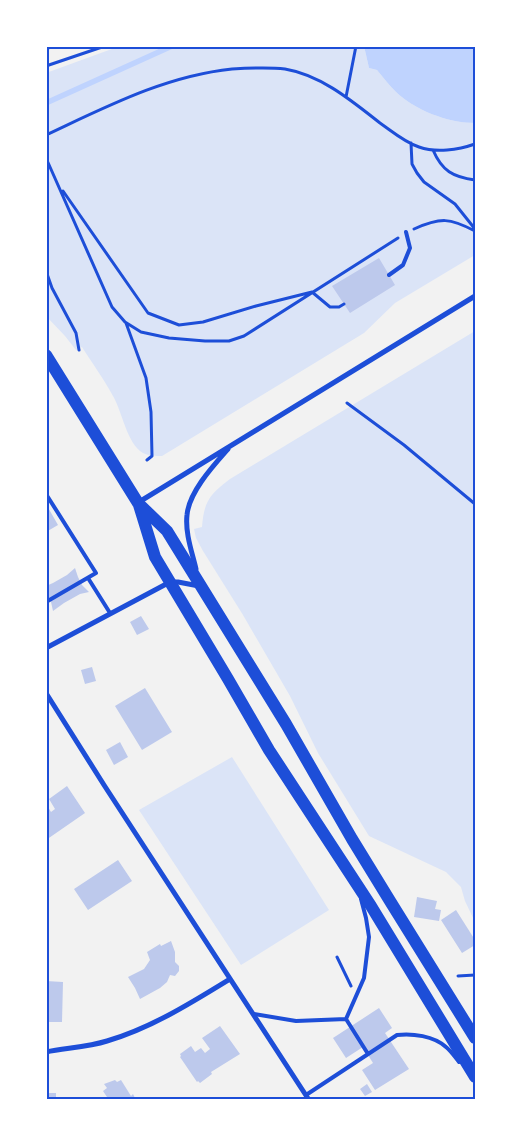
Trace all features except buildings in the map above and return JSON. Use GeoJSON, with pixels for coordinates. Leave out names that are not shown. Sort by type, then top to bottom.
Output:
{"type":"FeatureCollection","features":[{"type":"Feature","properties":{"kind":"main road"},"geometry":{"type":"LineString","coordinates":[[46,356],[138,503],[167,531],[286,724],[440,984],[475,1038]]}},
{"type":"Feature","properties":{"kind":"main road"},"geometry":{"type":"LineString","coordinates":[[138,503],[155,556],[170,582],[269,750],[371,906],[475,1078]]}},
{"type":"Feature","properties":{"kind":"street"},"geometry":{"type":"LineString","coordinates":[[138,503],[475,296]]}},
{"type":"Feature","properties":{"kind":"street"},"geometry":{"type":"LineString","coordinates":[[46,648],[170,582],[201,587],[188,540],[187,513],[195,491],[231,445]]}},
{"type":"Feature","properties":{"kind":"street"},"geometry":{"type":"LineString","coordinates":[[46,693],[308,1097]]}},
{"type":"Feature","properties":{"kind":"street"},"geometry":{"type":"LineString","coordinates":[[46,1052],[106,1042],[132,1032],[162,1018],[230,979]]}},
{"type":"Feature","properties":{"kind":"lane"},"geometry":{"type":"LineString","coordinates":[[389,275],[403,265],[410,248],[406,232]]}},
{"type":"Feature","properties":{"kind":"lane"},"geometry":{"type":"LineString","coordinates":[[46,494],[96,573],[46,602]]}},
{"type":"Feature","properties":{"kind":"lane"},"geometry":{"type":"LineString","coordinates":[[88,578],[110,614]]}},
{"type":"Feature","properties":{"kind":"lane"},"geometry":{"type":"LineString","coordinates":[[346,1020],[364,978],[369,938],[366,918],[356,884]]}},
{"type":"Feature","properties":{"kind":"lane"},"geometry":{"type":"LineString","coordinates":[[254,1014],[296,1021],[346,1020]]}},
{"type":"Feature","properties":{"kind":"lane"},"geometry":{"type":"LineString","coordinates":[[346,1020],[368,1054]]}},
{"type":"Feature","properties":{"kind":"lane"},"geometry":{"type":"LineString","coordinates":[[308,1097],[397,1035],[406,1034],[432,1039],[444,1045],[475,1078]]}},
{"type":"Feature","properties":{"kind":"path"},"geometry":{"type":"LineString","coordinates":[[46,66],[105,46]]}},
{"type":"Feature","properties":{"kind":"path"},"geometry":{"type":"LineString","coordinates":[[346,97],[356,46]]}},
{"type":"Feature","properties":{"kind":"path"},"geometry":{"type":"LineString","coordinates":[[46,135],[128,97],[183,78],[224,70],[265,68],[286,69],[306,75],[328,86],[346,97],[402,140],[419,147],[433,150],[452,150],[475,144]]}},
{"type":"Feature","properties":{"kind":"path"},"geometry":{"type":"LineString","coordinates":[[411,143],[412,164],[417,173],[424,182],[455,204],[475,230]]}},
{"type":"Feature","properties":{"kind":"path"},"geometry":{"type":"LineString","coordinates":[[433,150],[437,160],[451,174],[475,180]]}},
{"type":"Feature","properties":{"kind":"path"},"geometry":{"type":"LineString","coordinates":[[46,158],[112,307],[126,323],[141,332],[169,338],[229,341],[244,336],[406,232],[430,222],[447,220],[475,230]]}},
{"type":"Feature","properties":{"kind":"path"},"geometry":{"type":"LineString","coordinates":[[58,184],[148,313],[179,325],[203,322],[312,292]]}},
{"type":"Feature","properties":{"kind":"path"},"geometry":{"type":"LineString","coordinates":[[46,271],[52,288],[76,333],[79,350]]}},
{"type":"Feature","properties":{"kind":"path"},"geometry":{"type":"LineString","coordinates":[[312,292],[330,307],[339,307],[344,304]]}},
{"type":"Feature","properties":{"kind":"path"},"geometry":{"type":"LineString","coordinates":[[126,323],[146,378],[151,412],[152,456],[147,460]]}},
{"type":"Feature","properties":{"kind":"path"},"geometry":{"type":"LineString","coordinates":[[347,403],[404,445],[475,504]]}},
{"type":"Feature","properties":{"kind":"path"},"geometry":{"type":"LineString","coordinates":[[337,957],[351,987],[358,991]]}},
{"type":"Feature","properties":{"kind":"path"},"geometry":{"type":"LineString","coordinates":[[458,976],[475,975]]}},
{"type":"Feature","properties":{"kind":"shaded area"},"geometry":{"type":"Polygon","coordinates":[[[120,46],[364,46],[369,68],[377,70],[403,98],[443,118],[475,123],[475,255],[395,303],[364,333],[162,456],[148,455],[137,449],[129,435],[113,396],[82,347],[76,350],[46,316],[46,73],[120,46]]]}},
{"type":"Feature","properties":{"kind":"shaded area"},"geometry":{"type":"Polygon","coordinates":[[[475,331],[475,922],[461,887],[446,872],[369,836],[318,753],[290,696],[203,551],[196,538],[194,529],[202,527],[204,511],[209,499],[217,489],[230,479],[475,331]]]}},
{"type":"Feature","properties":{"kind":"shaded area"},"geometry":{"type":"Polygon","coordinates":[[[232,757],[329,910],[241,965],[139,810],[232,757]]]}},
{"type":"Feature","properties":{"kind":"water"},"geometry":{"type":"Polygon","coordinates":[[[364,46],[475,46],[475,123],[443,118],[403,98],[377,70],[369,68],[364,46]]]}},
{"type":"Feature","properties":{"kind":"waterway"},"geometry":{"type":"LineString","coordinates":[[46,103],[172,46]]}},
{"type":"Feature","properties":{"kind":"tram line"},"geometry":{"type":"LineString","coordinates":[[46,50],[57,46]]}}]}
